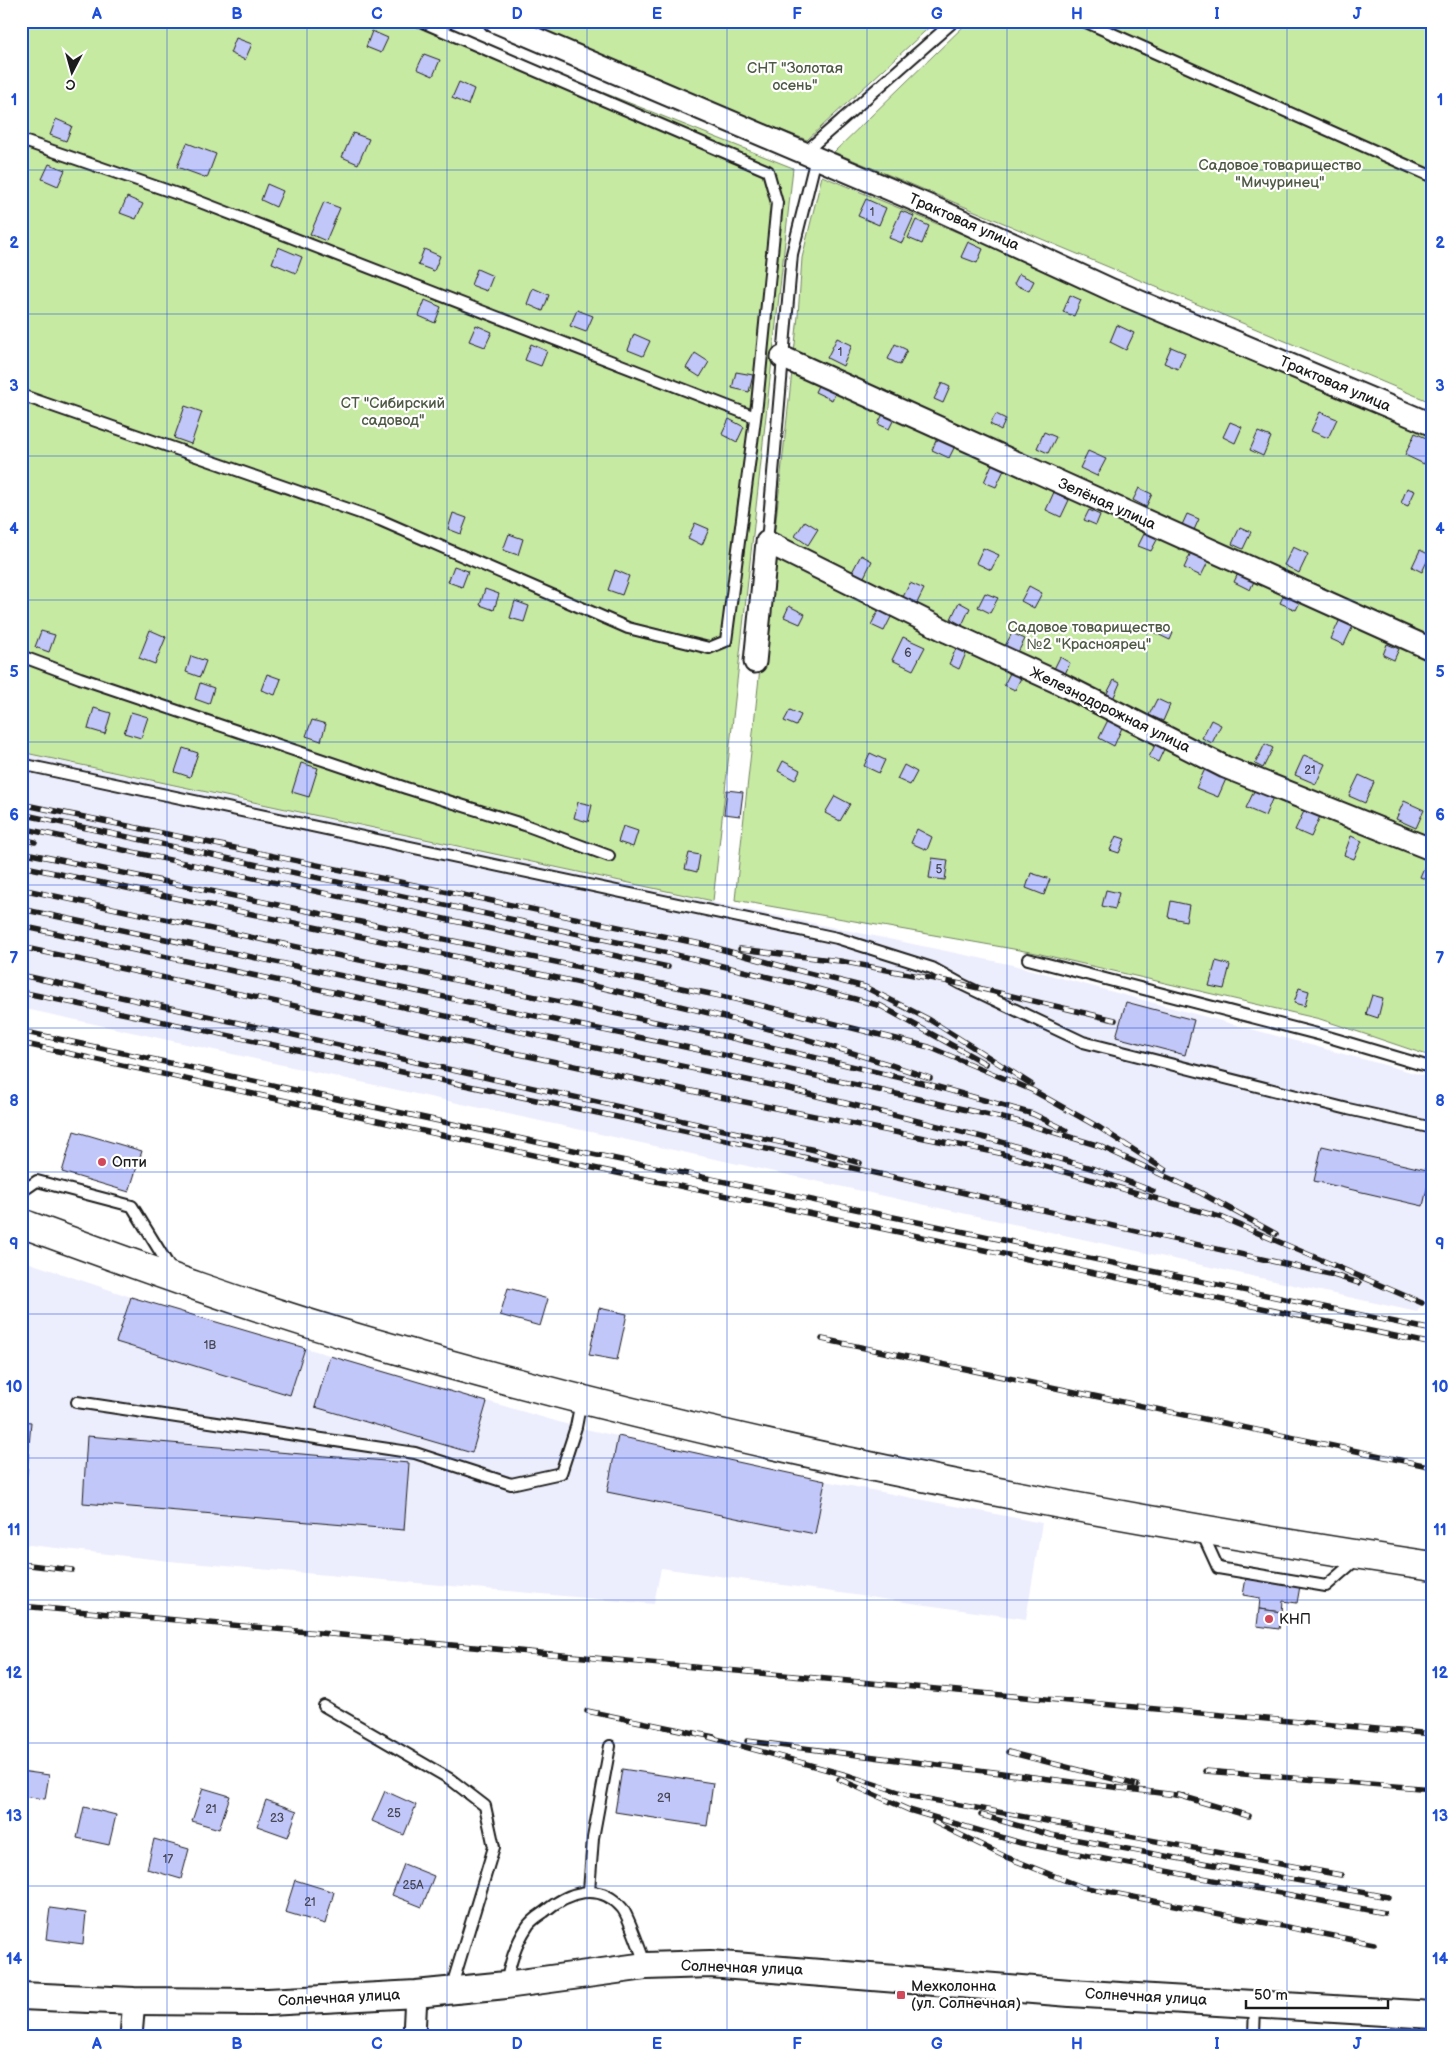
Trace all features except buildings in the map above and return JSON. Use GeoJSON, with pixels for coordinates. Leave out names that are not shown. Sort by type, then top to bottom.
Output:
{"type":"FeatureCollection","features":[{"type":"Feature","properties":{"kind":"highway"},"geometry":{"type":"LineString","coordinates":[[21,1223],[177,1280],[365,1340],[582,1400],[803,1452],[1042,1502],[1200,1530],[1433,1566]]}},
{"type":"Feature","properties":{"kind":"street","name":"Трактовая улица"},"geometry":{"type":"LineString","coordinates":[[494,21],[943,212],[1112,290],[1433,424]]}},
{"type":"Feature","properties":{"kind":"street","name":"Зелёная улица"},"geometry":{"type":"LineString","coordinates":[[782,357],[1433,650]]}},
{"type":"Feature","properties":{"kind":"street"},"geometry":{"type":"LineString","coordinates":[[755,662],[767,542]]}},
{"type":"Feature","properties":{"kind":"street","name":"Железнодорожная улица"},"geometry":{"type":"LineString","coordinates":[[767,542],[948,632],[1059,683],[1225,767],[1433,850]]}},
{"type":"Feature","properties":{"kind":"street","name":"Солнечная улица"},"geometry":{"type":"LineString","coordinates":[[21,1996],[134,2001],[268,2002],[416,1994],[506,1985],[646,1966],[710,1964],[1070,1993],[1433,2015]]}},
{"type":"Feature","properties":{"kind":"street"},"geometry":{"type":"LineString","coordinates":[[414,2036],[416,1994]]}},
{"type":"Feature","properties":{"kind":"street"},"geometry":{"type":"LineString","coordinates":[[131,2036],[134,2001]]}},
{"type":"Feature","properties":{"kind":"lane"},"geometry":{"type":"LineString","coordinates":[[21,395],[380,520],[628,628],[709,648],[726,641],[755,417],[777,203],[768,171],[420,21]]}},
{"type":"Feature","properties":{"kind":"lane"},"geometry":{"type":"LineString","coordinates":[[767,542],[792,254],[810,155],[954,21]]}},
{"type":"Feature","properties":{"kind":"lane"},"geometry":{"type":"LineString","coordinates":[[1084,21],[1433,177]]}},
{"type":"Feature","properties":{"kind":"lane"},"geometry":{"type":"LineString","coordinates":[[21,140],[195,200],[755,417]]}},
{"type":"Feature","properties":{"kind":"lane"},"geometry":{"type":"LineString","coordinates":[[21,656],[406,788],[525,825],[609,856]]}},
{"type":"Feature","properties":{"kind":"lane"},"geometry":{"type":"LineString","coordinates":[[21,764],[837,938],[932,968],[961,984],[1083,1042],[1348,1109],[1433,1128]]}},
{"type":"Feature","properties":{"kind":"lane"},"geometry":{"type":"LineString","coordinates":[[1028,959],[1325,1036],[1433,1068]]}},
{"type":"Feature","properties":{"kind":"lane"},"geometry":{"type":"LineString","coordinates":[[21,1192],[37,1181],[132,1206],[177,1280]]}},
{"type":"Feature","properties":{"kind":"lane"},"geometry":{"type":"LineString","coordinates":[[77,1402],[415,1453],[511,1484],[561,1473],[576,1427],[582,1400]]}},
{"type":"Feature","properties":{"kind":"lane"},"geometry":{"type":"LineString","coordinates":[[1200,1530],[1218,1568],[1326,1586],[1361,1556]]}},
{"type":"Feature","properties":{"kind":"lane"},"geometry":{"type":"LineString","coordinates":[[324,1706],[450,1779],[485,1806],[494,1847],[451,1990]]}},
{"type":"Feature","properties":{"kind":"lane"},"geometry":{"type":"LineString","coordinates":[[589,1891],[593,1838],[610,1746]]}},
{"type":"Feature","properties":{"kind":"lane"},"geometry":{"type":"LineString","coordinates":[[506,1985],[512,1955],[528,1925],[549,1907],[573,1894],[589,1891],[606,1896],[623,1909],[646,1966]]}},
{"type":"Feature","properties":{"kind":"lane"},"geometry":{"type":"LineString","coordinates":[[1254,2036],[1255,2003]]}},
{"type":"Feature","properties":{"kind":"shaded area"},"geometry":{"type":"Polygon","coordinates":[[[21,753],[668,893],[1013,965],[1433,1078],[1433,1287],[1417,1312],[21,1008],[21,753]]]}},
{"type":"Feature","properties":{"kind":"shaded area"},"geometry":{"type":"Polygon","coordinates":[[[21,1260],[131,1297],[576,1427],[825,1481],[1042,1523],[1026,1619],[661,1568],[654,1604],[169,1561],[21,1544],[21,1260]]]}},
{"type":"Feature","properties":{"kind":"green space","name":"СТ \"Сибирский садовод\""},"geometry":{"type":"Polygon","coordinates":[[[21,21],[423,21],[793,168],[713,901],[21,752],[21,21]]]}},
{"type":"Feature","properties":{"kind":"green space","name":"СНТ \"Золотая осень\""},"geometry":{"type":"Polygon","coordinates":[[[498,21],[936,21],[807,140],[498,21]]]}},
{"type":"Feature","properties":{"kind":"green space","name":"Садовое товарищество \"Мичуринец\""},"geometry":{"type":"Polygon","coordinates":[[[969,21],[1433,21],[1433,403],[834,152],[969,21]]]}},
{"type":"Feature","properties":{"kind":"green space","name":"Садовое товарищество №2 \"Красноярец\""},"geometry":{"type":"Polygon","coordinates":[[[822,176],[1433,430],[1433,1057],[1320,1019],[1036,953],[735,900],[798,316],[802,258],[822,176]]]}},
{"type":"Feature","properties":{"kind":"railway"},"geometry":{"type":"LineString","coordinates":[[21,804],[706,945],[865,987],[930,1020],[1031,1084]]}},
{"type":"Feature","properties":{"kind":"railway"},"geometry":{"type":"LineString","coordinates":[[21,814],[668,953],[810,987],[881,1006],[986,1064]]}},
{"type":"Feature","properties":{"kind":"railway"},"geometry":{"type":"LineString","coordinates":[[21,828],[668,967]]}},
{"type":"Feature","properties":{"kind":"railway"},"geometry":{"type":"LineString","coordinates":[[21,839],[35,842]]}},
{"type":"Feature","properties":{"kind":"railway"},"geometry":{"type":"LineString","coordinates":[[21,852],[735,999],[929,1047],[1032,1090],[1100,1128],[1165,1170]]}},
{"type":"Feature","properties":{"kind":"railway"},"geometry":{"type":"LineString","coordinates":[[21,866],[625,993],[748,1023],[870,1058],[930,1078]]}},
{"type":"Feature","properties":{"kind":"railway"},"geometry":{"type":"LineString","coordinates":[[21,889],[732,1038],[927,1084],[1033,1114],[1066,1130]]}},
{"type":"Feature","properties":{"kind":"railway"},"geometry":{"type":"LineString","coordinates":[[21,909],[728,1056],[1016,1121],[1100,1146],[1201,1193],[1276,1234]]}},
{"type":"Feature","properties":{"kind":"railway"},"geometry":{"type":"LineString","coordinates":[[21,926],[785,1088],[998,1141],[1094,1169],[1153,1191]]}},
{"type":"Feature","properties":{"kind":"railway"},"geometry":{"type":"LineString","coordinates":[[21,947],[710,1095],[999,1153],[1223,1218],[1422,1303]]}},
{"type":"Feature","properties":{"kind":"railway"},"geometry":{"type":"LineString","coordinates":[[740,949],[840,961],[961,984],[1115,1020]]}},
{"type":"Feature","properties":{"kind":"railway"},"geometry":{"type":"LineString","coordinates":[[21,975],[815,1150],[860,1163]]}},
{"type":"Feature","properties":{"kind":"railway"},"geometry":{"type":"LineString","coordinates":[[21,992],[717,1138],[1330,1274],[1359,1283]]}},
{"type":"Feature","properties":{"kind":"railway"},"geometry":{"type":"LineString","coordinates":[[21,1031],[578,1151],[1433,1330]]}},
{"type":"Feature","properties":{"kind":"railway"},"geometry":{"type":"LineString","coordinates":[[21,1043],[579,1165],[1433,1344]]}},
{"type":"Feature","properties":{"kind":"railway"},"geometry":{"type":"LineString","coordinates":[[822,1339],[1433,1467]]}},
{"type":"Feature","properties":{"kind":"railway"},"geometry":{"type":"LineString","coordinates":[[21,1564],[72,1570]]}},
{"type":"Feature","properties":{"kind":"railway"},"geometry":{"type":"LineString","coordinates":[[21,1606],[1433,1734]]}},
{"type":"Feature","properties":{"kind":"railway"},"geometry":{"type":"LineString","coordinates":[[587,1711],[714,1737]]}},
{"type":"Feature","properties":{"kind":"railway"},"geometry":{"type":"LineString","coordinates":[[709,1737],[850,1776],[911,1796],[1341,1875]]}},
{"type":"Feature","properties":{"kind":"railway"},"geometry":{"type":"LineString","coordinates":[[747,1741],[1184,1796]]}},
{"type":"Feature","properties":{"kind":"railway"},"geometry":{"type":"LineString","coordinates":[[1008,1752],[1137,1785]]}},
{"type":"Feature","properties":{"kind":"railway"},"geometry":{"type":"LineString","coordinates":[[1205,1771],[1433,1789]]}},
{"type":"Feature","properties":{"kind":"railway"},"geometry":{"type":"LineString","coordinates":[[839,1779],[909,1810],[1021,1843],[1384,1913]]}},
{"type":"Feature","properties":{"kind":"railway"},"geometry":{"type":"LineString","coordinates":[[1178,1795],[1249,1816]]}},
{"type":"Feature","properties":{"kind":"railway"},"geometry":{"type":"LineString","coordinates":[[981,1815],[1051,1835],[1388,1897]]}},
{"type":"Feature","properties":{"kind":"railway"},"geometry":{"type":"LineString","coordinates":[[934,1822],[1006,1857],[1082,1887],[1374,1944]]}},
{"type":"Feature","properties":{"kind":"place","name":"Опти"},"geometry":{"type":"Point","coordinates":[102,1162]}},
{"type":"Feature","properties":{"kind":"place","name":"КНП"},"geometry":{"type":"Point","coordinates":[1269,1619]}},
{"type":"Feature","properties":{"kind":"place","name":"Мехколонна (ул. Солнечная)"},"geometry":{"type":"Point","coordinates":[901,1995]}}]}
